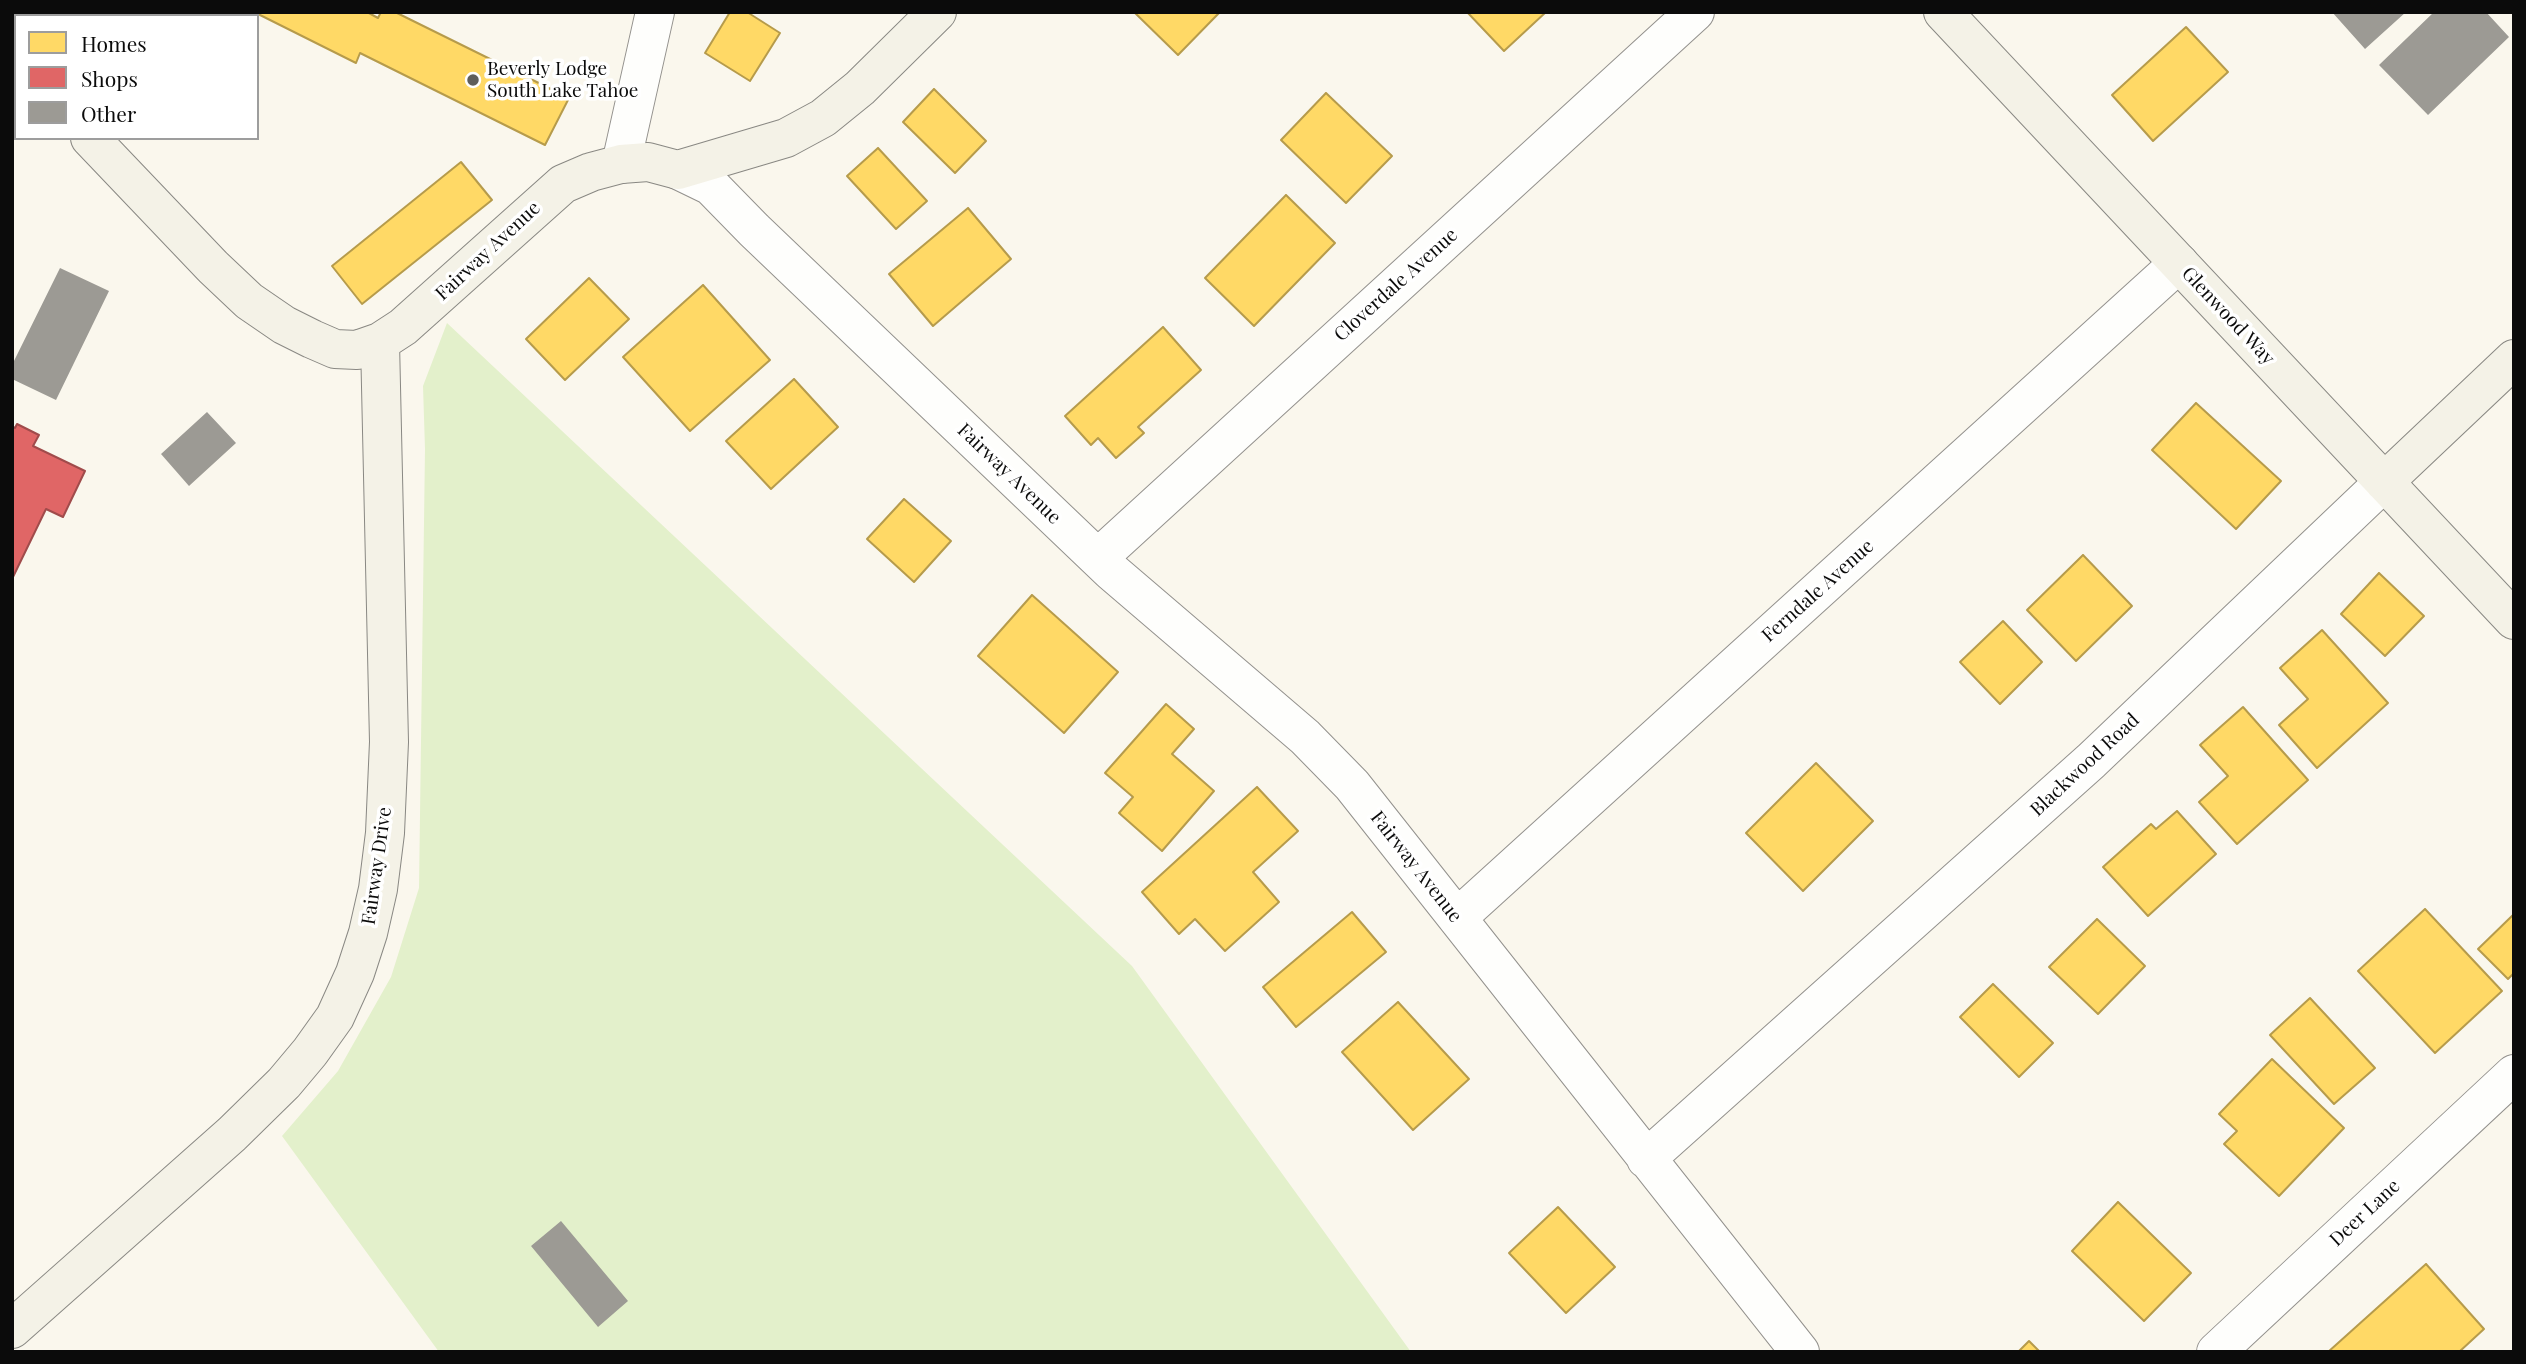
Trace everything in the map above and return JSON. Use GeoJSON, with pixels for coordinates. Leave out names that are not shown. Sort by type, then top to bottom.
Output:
{"type":"FeatureCollection","features":[{"type":"Feature","properties":{"kind":"street"},"geometry":{"type":"LineString","coordinates":[[621,164],[655,12]]}},
{"type":"Feature","properties":{"kind":"street"},"geometry":{"type":"LineString","coordinates":[[678,170],[786,138],[822,118],[860,88],[937,12]]}},
{"type":"Feature","properties":{"kind":"street","name":"Cloverdale Avenue"},"geometry":{"type":"LineString","coordinates":[[1098,558],[1695,12]]}},
{"type":"Feature","properties":{"kind":"street","name":"Glenwood Way"},"geometry":{"type":"LineString","coordinates":[[1943,12],[2514,620]]}},
{"type":"Feature","properties":{"kind":"street","name":"Fairway Avenue"},"geometry":{"type":"LineString","coordinates":[[92,140],[213,267],[249,300],[284,325],[335,349],[357,350],[380,342],[403,327],[526,214],[563,184],[591,172],[621,164],[648,162],[678,170],[711,186],[1098,558],[1305,737],[1352,785],[1800,1352]]}},
{"type":"Feature","properties":{"kind":"street","name":"Ferndale Avenue"},"geometry":{"type":"LineString","coordinates":[[1457,918],[2179,263]]}},
{"type":"Feature","properties":{"kind":"street","name":"Fairway Drive"},"geometry":{"type":"LineString","coordinates":[[12,1329],[232,1134],[284,1083],[335,1017],[355,973],[368,933],[385,833],[388,742],[380,342]]}},
{"type":"Feature","properties":{"kind":"street","name":"Blackwood Road"},"geometry":{"type":"LineString","coordinates":[[1646,1159],[2091,761],[2514,359]]}},
{"type":"Feature","properties":{"kind":"street","name":"Deer Lane"},"geometry":{"type":"LineString","coordinates":[[2216,1352],[2514,1074]]}},
{"type":"Feature","properties":{"kind":"green space"},"geometry":{"type":"Polygon","coordinates":[[[447,323],[1132,966],[1411,1352],[439,1352],[282,1136],[338,1071],[391,977],[419,888],[425,449],[423,386],[447,323]]]}},
{"type":"Feature","properties":{"kind":"building: Homes","name":"Beverly Lodge South Lake Tahoe"},"geometry":{"type":"Polygon","coordinates":[[[254,12],[367,12],[378,18],[381,12],[395,12],[569,98],[545,145],[360,53],[356,63],[254,12]]]}},
{"type":"Feature","properties":{"kind":"building: Homes"},"geometry":{"type":"Polygon","coordinates":[[[730,12],[747,12],[780,33],[750,81],[705,53],[730,12]]]}},
{"type":"Feature","properties":{"kind":"building: Homes"},"geometry":{"type":"Polygon","coordinates":[[[1134,12],[1220,12],[1178,55],[1134,12]]]}},
{"type":"Feature","properties":{"kind":"building: Homes"},"geometry":{"type":"Polygon","coordinates":[[[1467,12],[1546,12],[1504,51],[1467,12]]]}},
{"type":"Feature","properties":{"kind":"building: Homes"},"geometry":{"type":"Polygon","coordinates":[[[2186,27],[2228,72],[2153,141],[2112,95],[2186,27]]]}},
{"type":"Feature","properties":{"kind":"building: Homes"},"geometry":{"type":"Polygon","coordinates":[[[934,89],[986,141],[955,173],[903,122],[934,89]]]}},
{"type":"Feature","properties":{"kind":"building: Homes"},"geometry":{"type":"Polygon","coordinates":[[[1326,93],[1392,156],[1346,203],[1281,140],[1326,93]]]}},
{"type":"Feature","properties":{"kind":"building: Homes"},"geometry":{"type":"Polygon","coordinates":[[[878,148],[927,201],[896,229],[847,176],[878,148]]]}},
{"type":"Feature","properties":{"kind":"building: Homes"},"geometry":{"type":"Polygon","coordinates":[[[461,162],[492,200],[362,304],[332,266],[461,162]]]}},
{"type":"Feature","properties":{"kind":"building: Homes"},"geometry":{"type":"Polygon","coordinates":[[[1286,195],[1335,243],[1254,326],[1205,278],[1286,195]]]}},
{"type":"Feature","properties":{"kind":"building: Homes"},"geometry":{"type":"Polygon","coordinates":[[[968,208],[1011,259],[933,326],[889,274],[968,208]]]}},
{"type":"Feature","properties":{"kind":"building: Homes"},"geometry":{"type":"Polygon","coordinates":[[[589,278],[629,319],[565,380],[526,339],[589,278]]]}},
{"type":"Feature","properties":{"kind":"building: Homes"},"geometry":{"type":"Polygon","coordinates":[[[703,285],[770,360],[690,431],[623,357],[703,285]]]}},
{"type":"Feature","properties":{"kind":"building: Homes"},"geometry":{"type":"Polygon","coordinates":[[[1163,327],[1201,370],[1138,427],[1144,433],[1116,458],[1098,438],[1091,445],[1065,416],[1163,327]]]}},
{"type":"Feature","properties":{"kind":"building: Homes"},"geometry":{"type":"Polygon","coordinates":[[[794,379],[838,427],[771,489],[726,441],[794,379]]]}},
{"type":"Feature","properties":{"kind":"building: Homes"},"geometry":{"type":"Polygon","coordinates":[[[2196,403],[2281,481],[2236,529],[2152,450],[2196,403]]]}},
{"type":"Feature","properties":{"kind":"building: Homes"},"geometry":{"type":"Polygon","coordinates":[[[904,499],[951,541],[914,582],[867,539],[904,499]]]}},
{"type":"Feature","properties":{"kind":"building: Homes"},"geometry":{"type":"Polygon","coordinates":[[[2083,555],[2132,606],[2076,661],[2027,610],[2083,555]]]}},
{"type":"Feature","properties":{"kind":"building: Homes"},"geometry":{"type":"Polygon","coordinates":[[[2379,573],[2424,616],[2385,656],[2341,614],[2379,573]]]}},
{"type":"Feature","properties":{"kind":"building: Homes"},"geometry":{"type":"Polygon","coordinates":[[[1032,595],[1118,672],[1064,733],[978,656],[1032,595]]]}},
{"type":"Feature","properties":{"kind":"building: Homes"},"geometry":{"type":"Polygon","coordinates":[[[2003,621],[2042,662],[2000,704],[1960,662],[2003,621]]]}},
{"type":"Feature","properties":{"kind":"building: Homes"},"geometry":{"type":"Polygon","coordinates":[[[2322,630],[2388,703],[2317,768],[2279,725],[2308,699],[2280,668],[2322,630]]]}},
{"type":"Feature","properties":{"kind":"building: Homes"},"geometry":{"type":"Polygon","coordinates":[[[1166,704],[1194,729],[1172,754],[1214,791],[1162,851],[1119,813],[1133,797],[1105,773],[1166,704]]]}},
{"type":"Feature","properties":{"kind":"building: Homes"},"geometry":{"type":"Polygon","coordinates":[[[2243,707],[2308,780],[2237,844],[2199,802],[2228,776],[2200,745],[2243,707]]]}},
{"type":"Feature","properties":{"kind":"building: Homes"},"geometry":{"type":"Polygon","coordinates":[[[1816,763],[1873,821],[1803,891],[1746,833],[1816,763]]]}},
{"type":"Feature","properties":{"kind":"building: Homes"},"geometry":{"type":"Polygon","coordinates":[[[1257,787],[1298,831],[1253,872],[1279,902],[1225,951],[1195,919],[1179,934],[1142,892],[1257,787]]]}},
{"type":"Feature","properties":{"kind":"building: Homes"},"geometry":{"type":"Polygon","coordinates":[[[2177,811],[2216,854],[2148,916],[2103,867],[2151,824],[2156,829],[2177,811]]]}},
{"type":"Feature","properties":{"kind":"building: Homes"},"geometry":{"type":"Polygon","coordinates":[[[2425,909],[2502,991],[2435,1053],[2358,971],[2425,909]]]}},
{"type":"Feature","properties":{"kind":"building: Homes"},"geometry":{"type":"Polygon","coordinates":[[[1352,912],[1386,952],[1296,1027],[1263,987],[1352,912]]]}},
{"type":"Feature","properties":{"kind":"building: Homes"},"geometry":{"type":"Polygon","coordinates":[[[2514,914],[2514,973],[2508,979],[2478,949],[2514,914]]]}},
{"type":"Feature","properties":{"kind":"building: Homes"},"geometry":{"type":"Polygon","coordinates":[[[2097,919],[2145,966],[2098,1014],[2049,967],[2097,919]]]}},
{"type":"Feature","properties":{"kind":"building: Homes"},"geometry":{"type":"Polygon","coordinates":[[[1993,984],[2053,1043],[2019,1077],[1960,1017],[1993,984]]]}},
{"type":"Feature","properties":{"kind":"building: Homes"},"geometry":{"type":"Polygon","coordinates":[[[2310,998],[2375,1068],[2334,1104],[2270,1035],[2310,998]]]}},
{"type":"Feature","properties":{"kind":"building: Homes"},"geometry":{"type":"Polygon","coordinates":[[[1398,1002],[1469,1079],[1413,1130],[1342,1052],[1398,1002]]]}},
{"type":"Feature","properties":{"kind":"building: Homes"},"geometry":{"type":"Polygon","coordinates":[[[2272,1059],[2344,1128],[2279,1196],[2224,1144],[2237,1131],[2219,1114],[2272,1059]]]}},
{"type":"Feature","properties":{"kind":"building: Homes"},"geometry":{"type":"Polygon","coordinates":[[[2118,1202],[2191,1273],[2144,1321],[2072,1251],[2118,1202]]]}},
{"type":"Feature","properties":{"kind":"building: Homes"},"geometry":{"type":"Polygon","coordinates":[[[1558,1207],[1615,1267],[1566,1313],[1509,1253],[1558,1207]]]}},
{"type":"Feature","properties":{"kind":"building: Homes"},"geometry":{"type":"Polygon","coordinates":[[[2426,1264],[2484,1329],[2459,1352],[2328,1352],[2426,1264]]]}},
{"type":"Feature","properties":{"kind":"building: Homes"},"geometry":{"type":"Polygon","coordinates":[[[2029,1341],[2040,1352],[2018,1352],[2029,1341]]]}},
{"type":"Feature","properties":{"kind":"building: Shops"},"geometry":{"type":"Polygon","coordinates":[[[17,424],[39,435],[33,446],[85,471],[63,517],[46,509],[13,577],[12,426],[15,428],[17,424]]]}},
{"type":"Feature","properties":{"kind":"building: Other"},"geometry":{"type":"Polygon","coordinates":[[[2332,12],[2406,12],[2365,49],[2332,12]]]}},
{"type":"Feature","properties":{"kind":"building: Other"},"geometry":{"type":"Polygon","coordinates":[[[2434,12],[2486,12],[2509,37],[2428,115],[2379,65],[2434,12]]]}},
{"type":"Feature","properties":{"kind":"building: Other"},"geometry":{"type":"Polygon","coordinates":[[[60,268],[109,291],[56,400],[12,379],[12,365],[60,268]]]}},
{"type":"Feature","properties":{"kind":"building: Other"},"geometry":{"type":"Polygon","coordinates":[[[207,412],[236,443],[189,486],[161,454],[207,412]]]}},
{"type":"Feature","properties":{"kind":"building: Other"},"geometry":{"type":"Polygon","coordinates":[[[561,1221],[628,1301],[598,1327],[531,1246],[561,1221]]]}},
{"type":"Feature","properties":{"kind":"place","name":"Beverly Lodge South Lake Tahoe"},"geometry":{"type":"Point","coordinates":[473,80]}}]}
